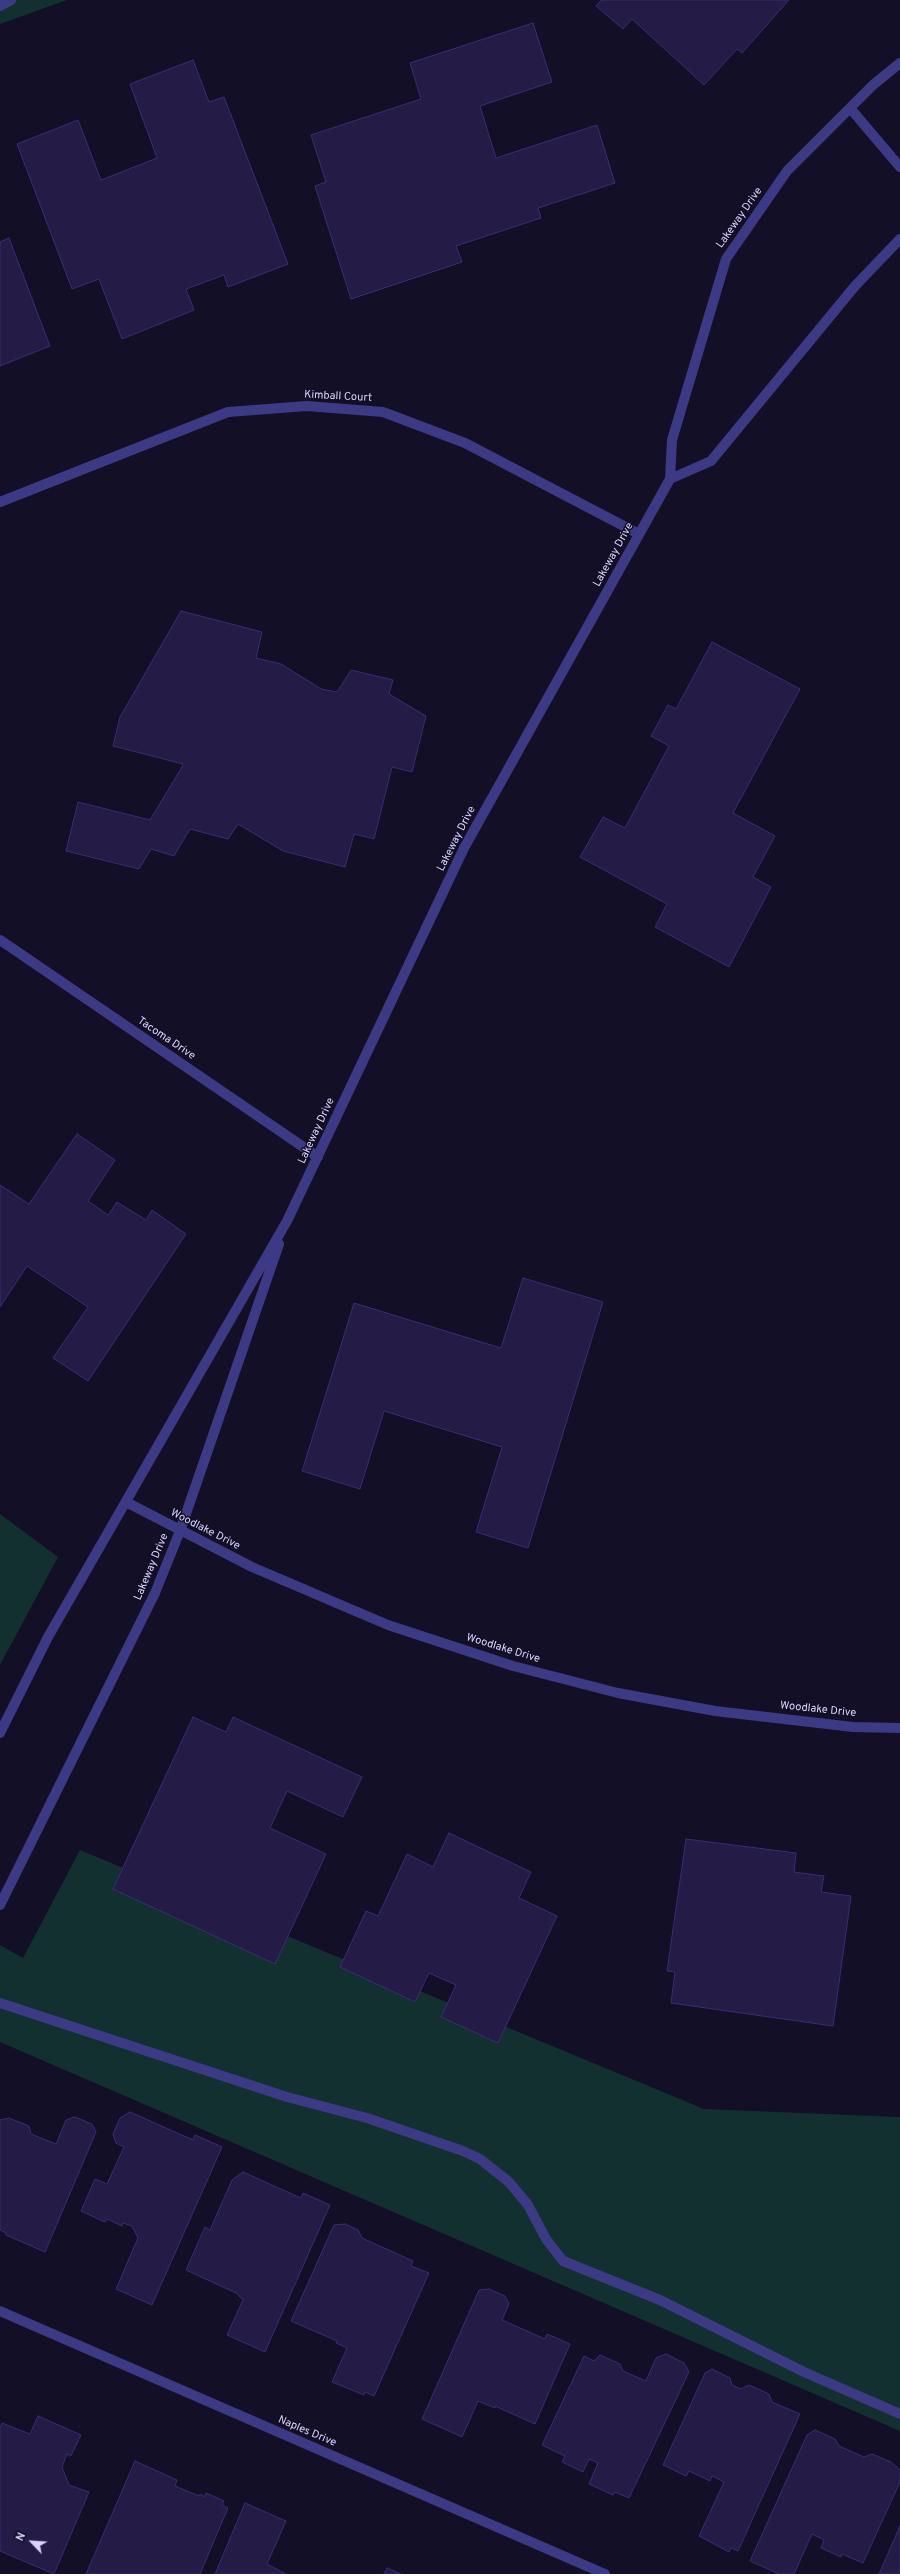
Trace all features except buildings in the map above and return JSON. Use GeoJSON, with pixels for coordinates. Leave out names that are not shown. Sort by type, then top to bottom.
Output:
{"type":"FeatureCollection","features":[{"type":"Feature","properties":{"kind":"street"},"geometry":{"type":"LineString","coordinates":[[0,6],[11,0]]}},
{"type":"Feature","properties":{"kind":"street","name":"Lakeway Drive"},"geometry":{"type":"LineString","coordinates":[[0,1733],[48,1637],[287,1221],[464,848],[670,478],[672,440],[726,259],[786,171],[850,108],[900,63]]}},
{"type":"Feature","properties":{"kind":"street"},"geometry":{"type":"LineString","coordinates":[[850,108],[900,167]]}},
{"type":"Feature","properties":{"kind":"street"},"geometry":{"type":"LineString","coordinates":[[670,478],[711,461],[855,286],[900,239]]}},
{"type":"Feature","properties":{"kind":"street","name":"Kimball Court"},"geometry":{"type":"LineString","coordinates":[[0,502],[228,412],[307,406],[383,412],[450,437],[639,534]]}},
{"type":"Feature","properties":{"kind":"street","name":"Tacoma Drive"},"geometry":{"type":"LineString","coordinates":[[0,940],[318,1157]]}},
{"type":"Feature","properties":{"kind":"street","name":"Lakeway Drive"},"geometry":{"type":"LineString","coordinates":[[0,1905],[155,1593],[180,1531],[287,1221]]}},
{"type":"Feature","properties":{"kind":"street","name":"Woodlake Drive"},"geometry":{"type":"LineString","coordinates":[[126,1502],[252,1567],[388,1625],[513,1666],[618,1693],[715,1711],[853,1727],[900,1728]]}},
{"type":"Feature","properties":{"kind":"street"},"geometry":{"type":"LineString","coordinates":[[0,2003],[287,2097],[368,2118],[463,2150],[480,2159],[509,2182],[528,2205],[546,2239],[562,2261],[660,2300],[804,2372],[900,2414]]}},
{"type":"Feature","properties":{"kind":"street","name":"Naples Drive"},"geometry":{"type":"LineString","coordinates":[[0,2311],[605,2574]]}},
{"type":"Feature","properties":{"kind":"green space"},"geometry":{"type":"Polygon","coordinates":[[[0,0],[67,0],[0,24],[0,0]]]}},
{"type":"Feature","properties":{"kind":"green space"},"geometry":{"type":"Polygon","coordinates":[[[0,1514],[58,1557],[0,1665],[0,1514]]]}},
{"type":"Feature","properties":{"kind":"green space"},"geometry":{"type":"Polygon","coordinates":[[[80,1850],[704,2109],[900,2117],[900,2431],[0,2042],[0,1945],[23,1958],[80,1850]]]}}]}
